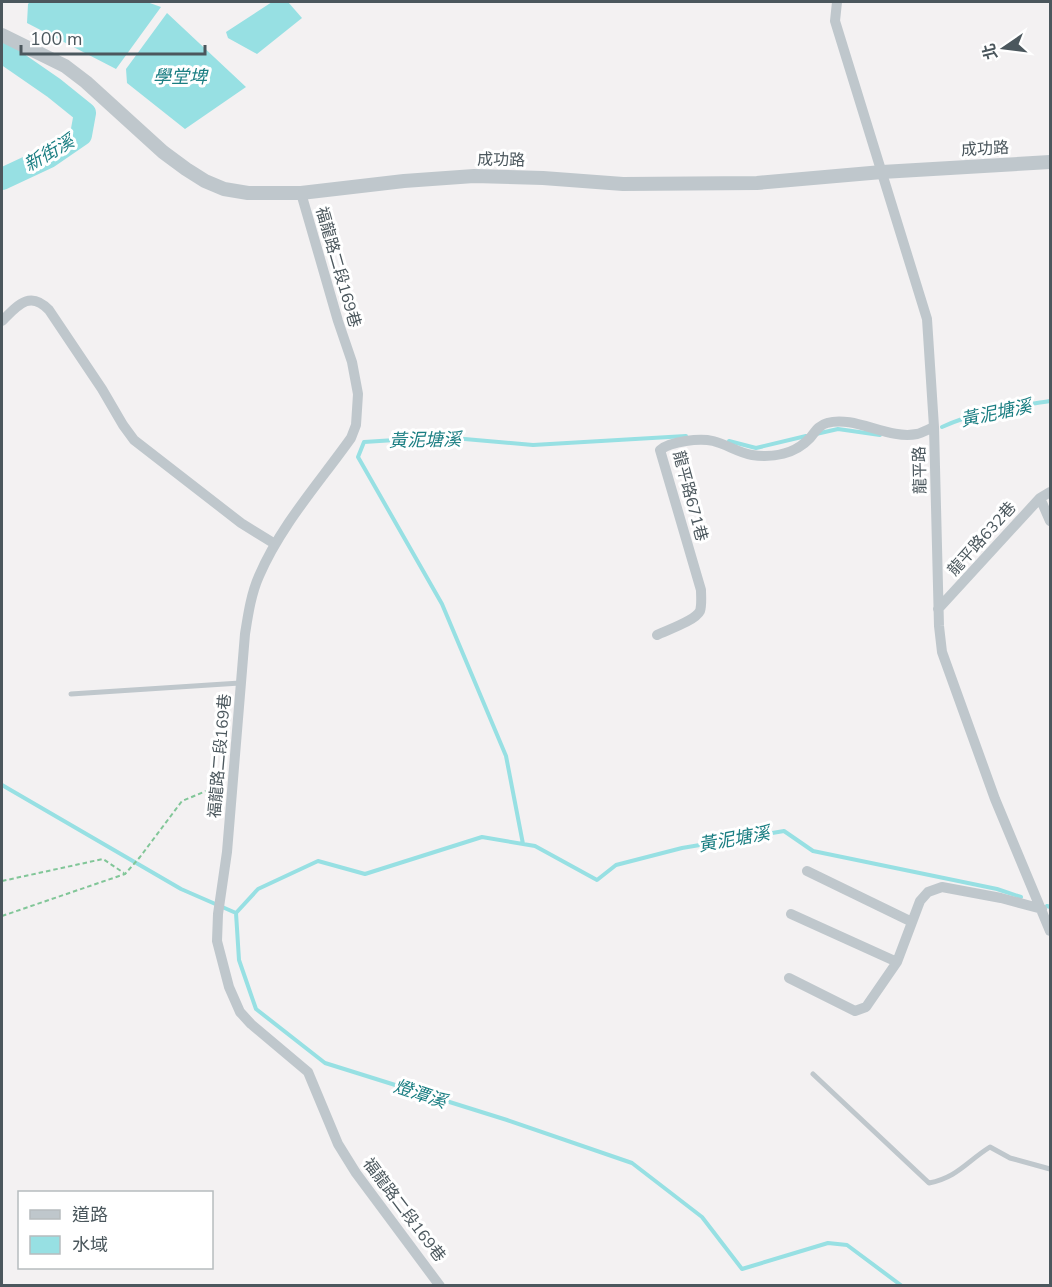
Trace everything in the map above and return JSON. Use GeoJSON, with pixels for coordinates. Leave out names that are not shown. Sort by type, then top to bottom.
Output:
{"type":"FeatureCollection","features":[{"type":"Feature","properties":{"kind":"street","name":"龍平路"},"geometry":{"type":"LineString","coordinates":[[837,2],[835,21],[927,320],[934,427],[938,609],[942,652],[995,799],[1050,931]]}},
{"type":"Feature","properties":{"kind":"street","name":"成功路"},"geometry":{"type":"LineString","coordinates":[[2,35],[67,68],[109,100],[163,152],[205,181],[224,189],[248,193],[301,193],[404,181],[474,176],[623,184],[757,183],[882,172],[1050,162]]}},
{"type":"Feature","properties":{"kind":"street","name":"福龍路二段169巷"},"geometry":{"type":"LineString","coordinates":[[301,193],[352,362],[358,394],[356,425],[351,438],[291,518],[258,578],[245,634],[227,852],[218,914],[217,941],[229,987],[240,1012],[308,1072],[338,1144],[356,1173],[441,1286]]}},
{"type":"Feature","properties":{"kind":"street"},"geometry":{"type":"LineString","coordinates":[[2,321],[23,302],[33,300],[41,302],[50,310],[134,440],[241,523],[275,544]]}},
{"type":"Feature","properties":{"kind":"street","name":"龍平路671巷"},"geometry":{"type":"LineString","coordinates":[[657,635],[692,619],[700,611],[701,602],[701,590],[660,450],[667,444],[712,441],[749,455],[771,455],[792,452],[826,423],[845,422],[897,434],[917,434],[934,427]]}},
{"type":"Feature","properties":{"kind":"street","name":"龍平路632巷"},"geometry":{"type":"LineString","coordinates":[[938,609],[1040,498],[1050,492]]}},
{"type":"Feature","properties":{"kind":"street"},"geometry":{"type":"LineString","coordinates":[[1040,498],[1050,521]]}},
{"type":"Feature","properties":{"kind":"street"},"geometry":{"type":"LineString","coordinates":[[807,871],[912,922]]}},
{"type":"Feature","properties":{"kind":"street"},"geometry":{"type":"LineString","coordinates":[[789,978],[855,1011],[866,1007],[897,962],[920,901],[928,892],[942,887],[1001,898],[1042,909]]}},
{"type":"Feature","properties":{"kind":"street"},"geometry":{"type":"LineString","coordinates":[[791,914],[897,962]]}},
{"type":"Feature","properties":{"kind":"lane"},"geometry":{"type":"LineString","coordinates":[[71,694],[241,683]]}},
{"type":"Feature","properties":{"kind":"lane"},"geometry":{"type":"LineString","coordinates":[[813,1074],[930,1183],[956,1174],[977,1155],[990,1147],[1010,1158],[1050,1169]]}},
{"type":"Feature","properties":{"kind":"path"},"geometry":{"type":"LineString","coordinates":[[2,916],[125,874],[182,801],[232,780]]}},
{"type":"Feature","properties":{"kind":"path"},"geometry":{"type":"LineString","coordinates":[[2,881],[103,859],[125,874]]}},
{"type":"Feature","properties":{"kind":"water"},"geometry":{"type":"Polygon","coordinates":[[[30,2],[147,2],[161,7],[116,69],[27,23],[30,2]]]}},
{"type":"Feature","properties":{"kind":"water"},"geometry":{"type":"Polygon","coordinates":[[[272,2],[288,2],[302,18],[257,54],[228,38],[226,32],[272,2]]]}},
{"type":"Feature","properties":{"kind":"water","name":"學堂埤"},"geometry":{"type":"Polygon","coordinates":[[[167,13],[246,87],[185,129],[127,83],[126,69],[167,13]]]}},
{"type":"Feature","properties":{"kind":"waterway","name":"新街溪"},"geometry":{"type":"LineString","coordinates":[[2,52],[85,113],[81,135],[49,157],[2,179]]}},
{"type":"Feature","properties":{"kind":"waterway","name":"黃泥塘溪"},"geometry":{"type":"LineString","coordinates":[[942,427],[982,413],[1050,401]]}},
{"type":"Feature","properties":{"kind":"waterway","name":"黃泥塘溪"},"geometry":{"type":"LineString","coordinates":[[816,434],[838,429],[880,435]]}},
{"type":"Feature","properties":{"kind":"waterway","name":"黃泥塘溪"},"geometry":{"type":"LineString","coordinates":[[523,844],[506,756],[442,604],[358,457],[364,442],[442,437],[533,445],[686,436]]}},
{"type":"Feature","properties":{"kind":"waterway","name":"黃泥塘溪"},"geometry":{"type":"LineString","coordinates":[[729,441],[756,448],[806,436]]}},
{"type":"Feature","properties":{"kind":"waterway","name":"燈潭溪"},"geometry":{"type":"LineString","coordinates":[[2,785],[181,889],[236,913],[239,960],[256,1009],[325,1063],[507,1120],[632,1163],[702,1217],[742,1269],[828,1243],[847,1245],[902,1286]]}},
{"type":"Feature","properties":{"kind":"waterway","name":"黃泥塘溪"},"geometry":{"type":"LineString","coordinates":[[236,913],[258,889],[318,861],[365,874],[482,837],[535,846],[597,880],[616,865],[682,848],[784,831],[813,851],[997,889],[1021,897]]}}]}
